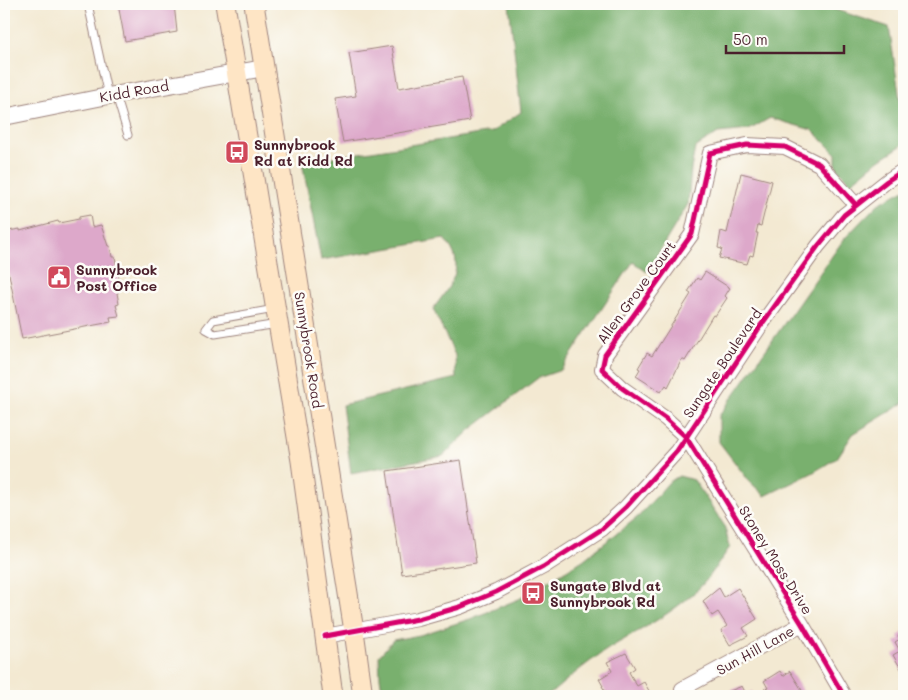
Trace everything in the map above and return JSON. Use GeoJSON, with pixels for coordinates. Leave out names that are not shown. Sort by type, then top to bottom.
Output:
{"type":"FeatureCollection","features":[{"type":"Feature","properties":{"kind":"main road","name":"Sunnybrook Road"},"geometry":{"type":"LineString","coordinates":[[225,4],[301,461],[333,696]]}},
{"type":"Feature","properties":{"kind":"main road","name":"Sunnybrook Road"},"geometry":{"type":"LineString","coordinates":[[254,4],[363,696]]}},
{"type":"Feature","properties":{"kind":"street","name":"Kidd Road"},"geometry":{"type":"LineString","coordinates":[[4,117],[112,95],[264,68]]}},
{"type":"Feature","properties":{"kind":"street","name":"Allen Grove Court"},"geometry":{"type":"LineString","coordinates":[[686,437],[666,419],[622,388],[602,369],[605,355],[692,234],[710,153],[747,145],[786,147],[818,164],[856,205]]}},
{"type":"Feature","properties":{"kind":"street","name":"Sungate Boulevard"},"geometry":{"type":"LineString","coordinates":[[325,636],[418,619],[460,607],[496,592],[543,567],[602,529],[626,507],[677,451],[759,328],[818,246],[844,215],[904,170]]}},
{"type":"Feature","properties":{"kind":"street","name":"Stoney Moss Drive"},"geometry":{"type":"LineString","coordinates":[[686,437],[802,624],[844,696]]}},
{"type":"Feature","properties":{"kind":"street","name":"Sun Hill Lane"},"geometry":{"type":"LineString","coordinates":[[682,689],[802,624]]}},
{"type":"Feature","properties":{"kind":"lane"},"geometry":{"type":"LineString","coordinates":[[88,4],[112,95],[128,135]]}},
{"type":"Feature","properties":{"kind":"lane"},"geometry":{"type":"LineString","coordinates":[[278,317],[215,334],[206,329],[213,320],[278,317]]}},
{"type":"Feature","properties":{"kind":"green space"},"geometry":{"type":"Polygon","coordinates":[[[509,4],[818,4],[889,27],[904,126],[904,144],[875,163],[848,185],[847,179],[836,168],[836,154],[812,130],[770,118],[749,130],[718,133],[695,148],[688,204],[647,272],[633,262],[561,370],[538,378],[470,430],[443,456],[351,473],[342,405],[456,378],[455,355],[433,309],[451,284],[456,267],[455,258],[444,239],[321,260],[302,162],[492,132],[521,112],[509,4]]]}},
{"type":"Feature","properties":{"kind":"green space"},"geometry":{"type":"Polygon","coordinates":[[[904,190],[904,403],[853,434],[837,458],[812,473],[765,496],[749,481],[719,442],[719,416],[844,239],[878,204],[904,190]]]}},
{"type":"Feature","properties":{"kind":"green space"},"geometry":{"type":"Polygon","coordinates":[[[679,476],[694,480],[724,525],[730,547],[705,582],[677,607],[599,655],[548,696],[383,696],[379,656],[393,640],[420,635],[470,619],[519,599],[583,560],[639,516],[669,482],[679,476]]]}},
{"type":"Feature","properties":{"kind":"building"},"geometry":{"type":"Polygon","coordinates":[[[118,4],[174,4],[177,32],[125,41],[118,4]]]}},
{"type":"Feature","properties":{"kind":"building"},"geometry":{"type":"Polygon","coordinates":[[[392,46],[399,88],[462,77],[470,121],[343,142],[335,99],[356,96],[349,53],[392,46]]]}},
{"type":"Feature","properties":{"kind":"building"},"geometry":{"type":"Polygon","coordinates":[[[741,173],[772,181],[761,226],[758,225],[753,256],[750,255],[747,264],[719,258],[722,249],[718,248],[721,231],[727,233],[741,173]]]}},
{"type":"Feature","properties":{"kind":"building"},"geometry":{"type":"Polygon","coordinates":[[[90,215],[92,227],[101,225],[108,246],[110,246],[112,257],[115,257],[119,280],[117,281],[119,292],[117,293],[119,304],[116,305],[119,316],[110,317],[111,322],[22,339],[9,274],[4,275],[4,234],[9,233],[8,231],[20,229],[20,231],[90,215]]]}},
{"type":"Feature","properties":{"kind":"building"},"geometry":{"type":"Polygon","coordinates":[[[705,272],[730,288],[725,296],[727,298],[715,316],[713,315],[685,361],[682,359],[668,387],[666,385],[661,392],[636,376],[640,369],[638,368],[647,353],[652,356],[691,294],[688,292],[697,278],[700,280],[705,272]]]}},
{"type":"Feature","properties":{"kind":"building"},"geometry":{"type":"Polygon","coordinates":[[[461,460],[476,563],[402,574],[387,471],[461,460]]]}},
{"type":"Feature","properties":{"kind":"building"},"geometry":{"type":"Polygon","coordinates":[[[719,588],[724,597],[738,588],[757,619],[743,628],[748,636],[730,645],[721,630],[727,626],[718,612],[712,616],[703,601],[719,588]]]}},
{"type":"Feature","properties":{"kind":"building"},"geometry":{"type":"Polygon","coordinates":[[[904,632],[904,674],[893,655],[900,651],[895,642],[900,639],[898,636],[904,632]]]}},
{"type":"Feature","properties":{"kind":"building"},"geometry":{"type":"Polygon","coordinates":[[[626,653],[635,668],[629,672],[637,686],[644,682],[652,696],[608,696],[599,679],[612,671],[607,662],[626,653]]]}},
{"type":"Feature","properties":{"kind":"building"},"geometry":{"type":"Polygon","coordinates":[[[780,671],[783,676],[790,671],[805,695],[769,696],[764,689],[768,688],[764,681],[780,671]]]}},
{"type":"Feature","properties":{"kind":"building"},"geometry":{"type":"Polygon","coordinates":[[[742,686],[746,694],[752,691],[754,696],[718,696],[742,686]]]}},
{"type":"Feature","properties":{"kind":"cycle path"},"geometry":{"type":"LineString","coordinates":[[844,696],[802,624],[686,437],[666,419],[622,388],[602,369],[605,355],[692,234],[710,153],[747,145],[785,147],[819,164],[856,205]]}},
{"type":"Feature","properties":{"kind":"cycle path"},"geometry":{"type":"LineString","coordinates":[[325,636],[418,619],[460,607],[496,592],[543,567],[602,529],[626,507],[677,451],[759,328],[818,246],[844,215],[904,170]]}},
{"type":"Feature","properties":{"kind":"place","name":"Sunnybrook Rd at Kidd Rd"},"geometry":{"type":"Point","coordinates":[237,152]}},
{"type":"Feature","properties":{"kind":"place","name":"Sunnybrook Post Office"},"geometry":{"type":"Point","coordinates":[59,277]}},
{"type":"Feature","properties":{"kind":"place","name":"Sungate Blvd at Sunnybrook Rd"},"geometry":{"type":"Point","coordinates":[533,593]}}]}
